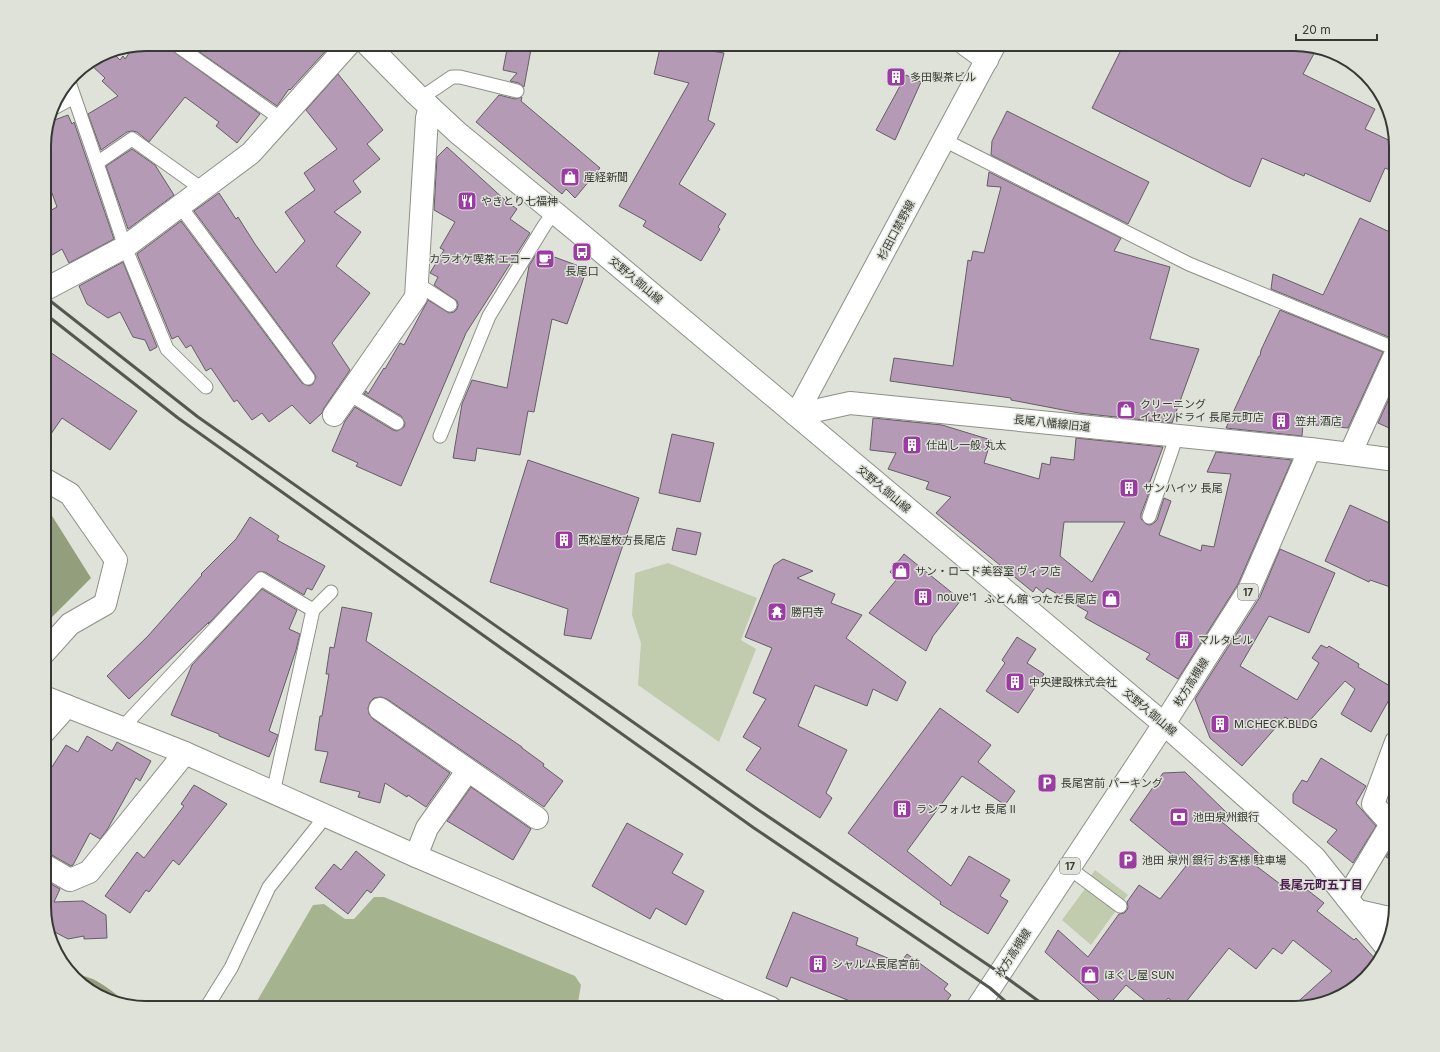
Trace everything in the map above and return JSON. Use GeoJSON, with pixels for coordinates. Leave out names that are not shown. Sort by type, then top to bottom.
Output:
{"type":"FeatureCollection","features":[{"type":"Feature","properties":{"kind":"street"},"geometry":{"type":"LineString","coordinates":[[51,286],[125,247],[251,153],[343,51]]}},
{"type":"Feature","properties":{"kind":"street","name":"交野久御山線"},"geometry":{"type":"LineString","coordinates":[[374,51],[458,134],[554,212],[1164,724],[1315,858],[1382,942]]}},
{"type":"Feature","properties":{"kind":"street","name":"杉田口禁野線"},"geometry":{"type":"LineString","coordinates":[[796,415],[991,52]]}},
{"type":"Feature","properties":{"kind":"street"},"geometry":{"type":"LineString","coordinates":[[334,415],[416,297],[427,118],[426,103]]}},
{"type":"Feature","properties":{"kind":"street"},"geometry":{"type":"LineString","coordinates":[[1350,454],[1389,368]]}},
{"type":"Feature","properties":{"kind":"street","name":"長尾八幡線旧道"},"geometry":{"type":"LineString","coordinates":[[796,415],[850,403],[1310,449]]}},
{"type":"Feature","properties":{"kind":"street"},"geometry":{"type":"LineString","coordinates":[[1310,449],[1389,459]]}},
{"type":"Feature","properties":{"kind":"street","name":"枚方高槻線"},"geometry":{"type":"LineString","coordinates":[[982,1001],[1164,724],[1249,590],[1310,449]]}},
{"type":"Feature","properties":{"kind":"street"},"geometry":{"type":"LineString","coordinates":[[51,483],[70,494],[116,560],[105,604],[70,624],[51,645]]}},
{"type":"Feature","properties":{"kind":"street"},"geometry":{"type":"LineString","coordinates":[[51,700],[185,753],[325,817],[755,1001]]}},
{"type":"Feature","properties":{"kind":"street"},"geometry":{"type":"LineString","coordinates":[[51,724],[67,706]]}},
{"type":"Feature","properties":{"kind":"street"},"geometry":{"type":"LineString","coordinates":[[380,709],[537,818]]}},
{"type":"Feature","properties":{"kind":"street"},"geometry":{"type":"LineString","coordinates":[[51,869],[70,880],[89,872],[185,753]]}},
{"type":"Feature","properties":{"kind":"street"},"geometry":{"type":"LineString","coordinates":[[1389,761],[1373,804],[1389,822]]}},
{"type":"Feature","properties":{"kind":"street"},"geometry":{"type":"LineString","coordinates":[[416,856],[427,828],[468,770]]}},
{"type":"Feature","properties":{"kind":"street"},"geometry":{"type":"LineString","coordinates":[[1388,917],[1352,905],[1389,828]]}},
{"type":"Feature","properties":{"kind":"lane"},"geometry":{"type":"LineString","coordinates":[[185,51],[281,119]]}},
{"type":"Feature","properties":{"kind":"lane"},"geometry":{"type":"LineString","coordinates":[[426,103],[452,77],[460,77],[517,91]]}},
{"type":"Feature","properties":{"kind":"lane"},"geometry":{"type":"LineString","coordinates":[[71,88],[125,247],[167,349],[206,387]]}},
{"type":"Feature","properties":{"kind":"lane"},"geometry":{"type":"LineString","coordinates":[[61,104],[74,97]]}},
{"type":"Feature","properties":{"kind":"lane"},"geometry":{"type":"LineString","coordinates":[[97,163],[132,139],[202,189]]}},
{"type":"Feature","properties":{"kind":"lane"},"geometry":{"type":"LineString","coordinates":[[944,140],[1189,264],[1389,346]]}},
{"type":"Feature","properties":{"kind":"lane"},"geometry":{"type":"LineString","coordinates":[[180,206],[308,378]]}},
{"type":"Feature","properties":{"kind":"lane"},"geometry":{"type":"LineString","coordinates":[[440,436],[489,316],[554,212]]}},
{"type":"Feature","properties":{"kind":"lane"},"geometry":{"type":"LineString","coordinates":[[416,283],[450,305]]}},
{"type":"Feature","properties":{"kind":"lane"},"geometry":{"type":"LineString","coordinates":[[349,394],[397,423]]}},
{"type":"Feature","properties":{"kind":"lane"},"geometry":{"type":"LineString","coordinates":[[1149,517],[1177,435]]}},
{"type":"Feature","properties":{"kind":"lane"},"geometry":{"type":"LineString","coordinates":[[122,728],[261,579],[313,610]]}},
{"type":"Feature","properties":{"kind":"lane"},"geometry":{"type":"LineString","coordinates":[[274,793],[313,610],[331,592]]}},
{"type":"Feature","properties":{"kind":"lane"},"geometry":{"type":"LineString","coordinates":[[210,1001],[230,968],[269,887],[325,817]]}},
{"type":"Feature","properties":{"kind":"lane"},"geometry":{"type":"LineString","coordinates":[[1069,868],[1120,906]]}},
{"type":"Feature","properties":{"kind":"shaded area"},"geometry":{"type":"Polygon","coordinates":[[[51,514],[91,578],[51,618],[51,514]]]}},
{"type":"Feature","properties":{"kind":"shaded area"},"geometry":{"type":"Polygon","coordinates":[[[668,563],[757,598],[741,640],[756,649],[719,742],[638,685],[641,643],[632,615],[635,573],[668,563]]]}},
{"type":"Feature","properties":{"kind":"shaded area"},"geometry":{"type":"Polygon","coordinates":[[[1095,870],[1128,895],[1122,902],[1090,877],[1095,870]]]}},
{"type":"Feature","properties":{"kind":"shaded area"},"geometry":{"type":"Polygon","coordinates":[[[1087,886],[1117,909],[1091,945],[1062,920],[1087,886]]]}},
{"type":"Feature","properties":{"kind":"shaded area"},"geometry":{"type":"Polygon","coordinates":[[[374,897],[384,897],[575,976],[581,985],[578,1001],[257,1001],[313,905],[324,904],[345,919],[354,919],[374,897]]]}},
{"type":"Feature","properties":{"kind":"shaded area"},"geometry":{"type":"Polygon","coordinates":[[[81,975],[89,977],[120,997],[98,988],[81,975]]]}},
{"type":"Feature","properties":{"kind":"building"},"geometry":{"type":"Polygon","coordinates":[[[140,51],[173,51],[260,114],[237,143],[216,126],[219,122],[185,97],[149,142],[137,132],[132,131],[127,132],[101,150],[88,114],[118,96],[102,81],[105,78],[93,67],[115,56],[120,60],[123,56],[125,59],[129,53],[140,51]]]}},
{"type":"Feature","properties":{"kind":"building"},"geometry":{"type":"Polygon","coordinates":[[[198,51],[326,51],[290,90],[289,89],[277,106],[198,51]]]}},
{"type":"Feature","properties":{"kind":"building"},"geometry":{"type":"Polygon","coordinates":[[[507,51],[531,51],[524,87],[519,83],[510,81],[517,73],[503,70],[507,51]]]}},
{"type":"Feature","properties":{"kind":"building"},"geometry":{"type":"Polygon","coordinates":[[[659,51],[711,51],[724,53],[708,120],[715,124],[679,184],[726,214],[718,227],[720,229],[701,261],[643,226],[646,221],[619,206],[689,83],[654,74],[659,51]]]}},
{"type":"Feature","properties":{"kind":"building"},"geometry":{"type":"Polygon","coordinates":[[[1120,51],[1300,51],[1313,53],[1303,74],[1375,109],[1365,129],[1389,140],[1389,170],[1385,168],[1370,202],[1305,173],[1304,176],[1262,158],[1250,187],[1092,108],[1120,51]]]}},
{"type":"Feature","properties":{"kind":"building"},"geometry":{"type":"Polygon","coordinates":[[[338,74],[383,130],[367,144],[380,159],[353,181],[361,192],[334,212],[361,232],[336,266],[370,293],[332,343],[350,370],[322,413],[310,424],[292,405],[269,422],[262,413],[252,420],[237,400],[234,402],[211,368],[206,371],[191,345],[186,348],[178,336],[172,339],[137,254],[181,221],[302,383],[309,386],[313,384],[316,377],[314,373],[194,211],[219,193],[236,219],[238,217],[276,273],[305,241],[285,212],[315,190],[304,173],[337,149],[306,110],[338,74]]]}},
{"type":"Feature","properties":{"kind":"building"},"geometry":{"type":"Polygon","coordinates":[[[906,75],[921,82],[895,140],[876,130],[906,75]]]}},
{"type":"Feature","properties":{"kind":"building"},"geometry":{"type":"Polygon","coordinates":[[[499,95],[515,99],[522,97],[521,101],[600,168],[575,198],[566,189],[562,194],[476,122],[499,95]]]}},
{"type":"Feature","properties":{"kind":"building"},"geometry":{"type":"Polygon","coordinates":[[[1007,111],[1149,182],[1128,224],[991,155],[992,141],[1007,111]]]}},
{"type":"Feature","properties":{"kind":"building"},"geometry":{"type":"Polygon","coordinates":[[[68,115],[72,124],[74,122],[114,239],[69,263],[62,249],[51,256],[51,210],[57,207],[51,190],[51,140],[54,120],[68,115]]]}},
{"type":"Feature","properties":{"kind":"building"},"geometry":{"type":"Polygon","coordinates":[[[447,147],[506,201],[517,209],[510,219],[530,233],[466,333],[401,486],[356,466],[358,463],[332,451],[345,421],[355,407],[393,430],[397,431],[404,427],[405,423],[401,416],[364,394],[366,391],[368,394],[400,343],[404,345],[428,300],[449,313],[454,312],[457,309],[457,301],[434,285],[438,277],[430,273],[444,250],[440,248],[455,222],[434,210],[437,157],[447,147]]]}},
{"type":"Feature","properties":{"kind":"building"},"geometry":{"type":"Polygon","coordinates":[[[132,149],[155,165],[174,195],[128,229],[106,166],[132,149]]]}},
{"type":"Feature","properties":{"kind":"building"},"geometry":{"type":"Polygon","coordinates":[[[989,172],[1121,238],[1114,251],[1170,267],[1150,339],[1199,349],[1172,423],[1079,413],[1011,400],[1011,398],[890,381],[894,358],[953,366],[968,260],[971,261],[973,251],[984,253],[1001,187],[987,186],[989,172]]]}},
{"type":"Feature","properties":{"kind":"building"},"geometry":{"type":"Polygon","coordinates":[[[1360,218],[1389,232],[1389,337],[1271,289],[1273,274],[1323,295],[1360,218]]]}},
{"type":"Feature","properties":{"kind":"building"},"geometry":{"type":"Polygon","coordinates":[[[538,251],[587,269],[567,324],[552,319],[534,412],[528,411],[520,455],[477,448],[475,461],[453,458],[462,404],[472,380],[507,388],[529,266],[538,251]]]}},
{"type":"Feature","properties":{"kind":"building"},"geometry":{"type":"Polygon","coordinates":[[[123,262],[157,347],[150,351],[145,340],[133,337],[120,312],[108,318],[87,304],[79,286],[123,262]]]}},
{"type":"Feature","properties":{"kind":"building"},"geometry":{"type":"Polygon","coordinates":[[[1280,310],[1383,352],[1348,428],[1303,424],[1302,436],[1226,428],[1280,310]]]}},
{"type":"Feature","properties":{"kind":"building"},"geometry":{"type":"Polygon","coordinates":[[[51,353],[137,411],[110,450],[62,418],[51,434],[51,353]]]}},
{"type":"Feature","properties":{"kind":"building"},"geometry":{"type":"Polygon","coordinates":[[[1389,399],[1389,428],[1378,423],[1389,399]]]}},
{"type":"Feature","properties":{"kind":"building"},"geometry":{"type":"Polygon","coordinates":[[[873,418],[942,425],[991,440],[984,463],[1039,479],[1042,463],[1050,465],[1051,457],[1074,460],[1076,438],[1163,447],[1146,492],[1149,493],[1141,514],[1141,519],[1146,524],[1150,525],[1154,523],[1157,520],[1164,498],[1171,501],[1159,535],[1201,551],[1202,545],[1214,547],[1231,474],[1207,472],[1216,452],[1292,460],[1238,584],[1178,679],[1146,659],[1150,654],[1085,618],[1088,612],[1047,588],[1043,593],[1036,587],[1033,592],[936,513],[951,497],[926,489],[929,482],[888,469],[896,453],[870,450],[873,418]],[[1064,522],[1060,556],[1092,582],[1125,522],[1064,522]]]}},
{"type":"Feature","properties":{"kind":"building"},"geometry":{"type":"Polygon","coordinates":[[[672,434],[714,443],[700,502],[659,493],[672,434]]]}},
{"type":"Feature","properties":{"kind":"building","name":"西松屋枚方長尾店"},"geometry":{"type":"Polygon","coordinates":[[[528,460],[639,498],[591,639],[564,635],[568,609],[490,582],[528,460]]]}},
{"type":"Feature","properties":{"kind":"building"},"geometry":{"type":"Polygon","coordinates":[[[1350,505],[1389,523],[1389,587],[1370,580],[1369,582],[1325,561],[1350,505]]]}},
{"type":"Feature","properties":{"kind":"building"},"geometry":{"type":"Polygon","coordinates":[[[250,517],[279,536],[277,540],[325,566],[312,590],[307,588],[304,595],[265,572],[258,572],[208,624],[209,622],[129,699],[107,676],[148,636],[202,575],[201,574],[236,539],[250,517]]]}},
{"type":"Feature","properties":{"kind":"building"},"geometry":{"type":"Polygon","coordinates":[[[677,528],[701,533],[696,555],[672,550],[677,528]]]}},
{"type":"Feature","properties":{"kind":"building"},"geometry":{"type":"Polygon","coordinates":[[[1280,549],[1335,573],[1309,633],[1269,616],[1240,666],[1297,700],[1319,663],[1312,658],[1321,645],[1327,648],[1329,646],[1359,664],[1358,667],[1389,685],[1389,700],[1371,732],[1341,714],[1355,689],[1345,681],[1303,728],[1285,717],[1242,766],[1210,738],[1195,699],[1260,597],[1280,549]]]}},
{"type":"Feature","properties":{"kind":"building","name":"nouve'1"},"geometry":{"type":"Polygon","coordinates":[[[904,554],[961,600],[933,636],[926,651],[869,613],[897,579],[890,572],[904,554]]]}},
{"type":"Feature","properties":{"kind":"building"},"geometry":{"type":"Polygon","coordinates":[[[783,559],[813,571],[797,578],[835,594],[831,603],[862,615],[846,638],[906,682],[897,701],[873,689],[867,706],[815,685],[798,726],[847,750],[826,793],[832,798],[820,818],[746,770],[761,748],[743,737],[766,699],[753,693],[772,648],[745,637],[774,565],[783,559]]]}},
{"type":"Feature","properties":{"kind":"building"},"geometry":{"type":"Polygon","coordinates":[[[262,589],[297,610],[289,629],[300,634],[269,731],[278,735],[269,757],[219,736],[219,734],[171,715],[192,665],[262,589]]]}},
{"type":"Feature","properties":{"kind":"building"},"geometry":{"type":"Polygon","coordinates":[[[342,607],[372,613],[366,641],[522,747],[544,764],[543,766],[563,781],[544,807],[387,699],[381,697],[374,698],[370,702],[368,708],[369,714],[373,719],[450,773],[426,807],[408,795],[407,797],[385,783],[380,803],[358,797],[360,792],[320,782],[328,752],[315,750],[320,716],[322,716],[329,674],[326,674],[330,647],[334,648],[342,607]]]}},
{"type":"Feature","properties":{"kind":"building","name":"中央建設株式会社"},"geometry":{"type":"Polygon","coordinates":[[[1017,637],[1036,649],[1027,663],[1044,674],[1018,713],[986,691],[1005,663],[1002,660],[1017,637]]]}},
{"type":"Feature","properties":{"kind":"building","name":"ランフォルセ 長尾 II"},"geometry":{"type":"Polygon","coordinates":[[[940,708],[991,745],[978,762],[1015,791],[1005,805],[962,776],[907,851],[951,886],[969,856],[1010,880],[1000,896],[1008,901],[988,934],[940,904],[941,902],[848,833],[940,708]]]}},
{"type":"Feature","properties":{"kind":"building"},"geometry":{"type":"Polygon","coordinates":[[[87,736],[112,751],[117,742],[151,761],[140,781],[136,778],[107,830],[100,839],[90,833],[73,865],[71,866],[51,855],[51,766],[66,745],[78,752],[87,736]]]}},
{"type":"Feature","properties":{"kind":"building"},"geometry":{"type":"Polygon","coordinates":[[[1321,758],[1366,786],[1356,803],[1376,826],[1353,863],[1327,842],[1337,830],[1293,803],[1293,794],[1302,780],[1307,782],[1321,758]]]}},
{"type":"Feature","properties":{"kind":"building"},"geometry":{"type":"Polygon","coordinates":[[[1185,772],[1228,814],[1222,822],[1262,856],[1255,865],[1288,890],[1296,881],[1324,903],[1317,911],[1354,940],[1356,938],[1374,957],[1357,977],[1347,985],[1325,996],[1299,1001],[1332,971],[1293,940],[1282,954],[1273,948],[1256,969],[1229,948],[1187,1001],[1172,1001],[1168,998],[1166,1001],[1145,1001],[1126,985],[1112,1001],[1100,1001],[1045,952],[1058,930],[1088,957],[1119,914],[1124,913],[1127,910],[1127,902],[1139,885],[1160,899],[1186,866],[1130,820],[1163,773],[1185,772]]]}},
{"type":"Feature","properties":{"kind":"building"},"geometry":{"type":"Polygon","coordinates":[[[194,785],[227,804],[179,865],[173,860],[149,892],[146,890],[130,913],[105,896],[137,852],[144,858],[184,806],[181,804],[194,785]]]}},
{"type":"Feature","properties":{"kind":"building"},"geometry":{"type":"Polygon","coordinates":[[[471,787],[531,829],[513,860],[447,821],[471,787]]]}},
{"type":"Feature","properties":{"kind":"building"},"geometry":{"type":"Polygon","coordinates":[[[627,823],[683,854],[672,873],[704,891],[686,925],[656,908],[650,919],[592,886],[627,823]]]}},
{"type":"Feature","properties":{"kind":"building"},"geometry":{"type":"Polygon","coordinates":[[[356,851],[385,875],[371,893],[367,890],[348,914],[315,888],[334,864],[341,870],[356,851]]]}},
{"type":"Feature","properties":{"kind":"building"},"geometry":{"type":"Polygon","coordinates":[[[1389,852],[1389,859],[1386,857],[1389,852]]]}},
{"type":"Feature","properties":{"kind":"building"},"geometry":{"type":"Polygon","coordinates":[[[51,884],[60,889],[54,902],[83,901],[106,915],[107,938],[84,939],[84,936],[68,939],[54,931],[51,912],[51,884]]]}},
{"type":"Feature","properties":{"kind":"building","name":"シャルム長尾宮前"},"geometry":{"type":"Polygon","coordinates":[[[793,912],[858,938],[856,945],[900,963],[907,954],[948,984],[944,989],[951,995],[947,1001],[850,1001],[791,977],[787,987],[766,978],[793,912]]]}},
{"type":"Feature","properties":{"kind":"railway"},"geometry":{"type":"LineString","coordinates":[[51,302],[198,417],[757,809],[1000,973],[1038,1001]]}},
{"type":"Feature","properties":{"kind":"railway"},"geometry":{"type":"LineString","coordinates":[[51,318],[178,418],[754,828],[990,988],[1005,1001]]}},
{"type":"Feature","properties":{"kind":"place","name":"多田製茶ビル"},"geometry":{"type":"Point","coordinates":[896,77]}},
{"type":"Feature","properties":{"kind":"place","name":"産経新聞"},"geometry":{"type":"Point","coordinates":[570,177]}},
{"type":"Feature","properties":{"kind":"place","name":"やきとり七福神"},"geometry":{"type":"Point","coordinates":[467,201]}},
{"type":"Feature","properties":{"kind":"place","name":"長尾口"},"geometry":{"type":"Point","coordinates":[582,252]}},
{"type":"Feature","properties":{"kind":"place","name":"カラオケ喫茶 エコー"},"geometry":{"type":"Point","coordinates":[545,259]}},
{"type":"Feature","properties":{"kind":"place","name":"クリーニング イセツドライ 長尾元町店"},"geometry":{"type":"Point","coordinates":[1126,410]}},
{"type":"Feature","properties":{"kind":"place","name":"笠井 酒店"},"geometry":{"type":"Point","coordinates":[1281,421]}},
{"type":"Feature","properties":{"kind":"place","name":"仕出し一般 丸太"},"geometry":{"type":"Point","coordinates":[912,445]}},
{"type":"Feature","properties":{"kind":"place","name":"サンハイツ 長尾"},"geometry":{"type":"Point","coordinates":[1129,488]}},
{"type":"Feature","properties":{"kind":"place","name":"西松屋枚方長尾店"},"geometry":{"type":"Point","coordinates":[564,540]}},
{"type":"Feature","properties":{"kind":"place","name":"サン・ロード美容室 ヴィフ店"},"geometry":{"type":"Point","coordinates":[901,571]}},
{"type":"Feature","properties":{"kind":"place","name":"nouve'1"},"geometry":{"type":"Point","coordinates":[923,597]}},
{"type":"Feature","properties":{"kind":"place","name":"ふとん館 つただ長尾店"},"geometry":{"type":"Point","coordinates":[1111,599]}},
{"type":"Feature","properties":{"kind":"place","name":"勝円寺"},"geometry":{"type":"Point","coordinates":[777,612]}},
{"type":"Feature","properties":{"kind":"place","name":"マルタビル"},"geometry":{"type":"Point","coordinates":[1184,640]}},
{"type":"Feature","properties":{"kind":"place","name":"中央建設株式会社"},"geometry":{"type":"Point","coordinates":[1015,682]}},
{"type":"Feature","properties":{"kind":"place","name":"M.CHECK.BLDG"},"geometry":{"type":"Point","coordinates":[1220,724]}},
{"type":"Feature","properties":{"kind":"place","name":"長尾宮前 パーキング"},"geometry":{"type":"Point","coordinates":[1047,783]}},
{"type":"Feature","properties":{"kind":"place","name":"ランフォルセ 長尾 II"},"geometry":{"type":"Point","coordinates":[902,809]}},
{"type":"Feature","properties":{"kind":"place","name":"池田泉州銀行"},"geometry":{"type":"Point","coordinates":[1179,817]}},
{"type":"Feature","properties":{"kind":"place","name":"池田 泉州 銀行 お客様 駐車場"},"geometry":{"type":"Point","coordinates":[1128,860]}},
{"type":"Feature","properties":{"kind":"place","name":"シャルム長尾宮前"},"geometry":{"type":"Point","coordinates":[818,964]}},
{"type":"Feature","properties":{"kind":"place","name":"ほぐし屋 SUN"},"geometry":{"type":"Point","coordinates":[1090,975]}},
{"type":"Feature","properties":{"kind":"district","name":"長尾元町五丁目"},"geometry":{"type":"Point","coordinates":[1321,885]}}]}
